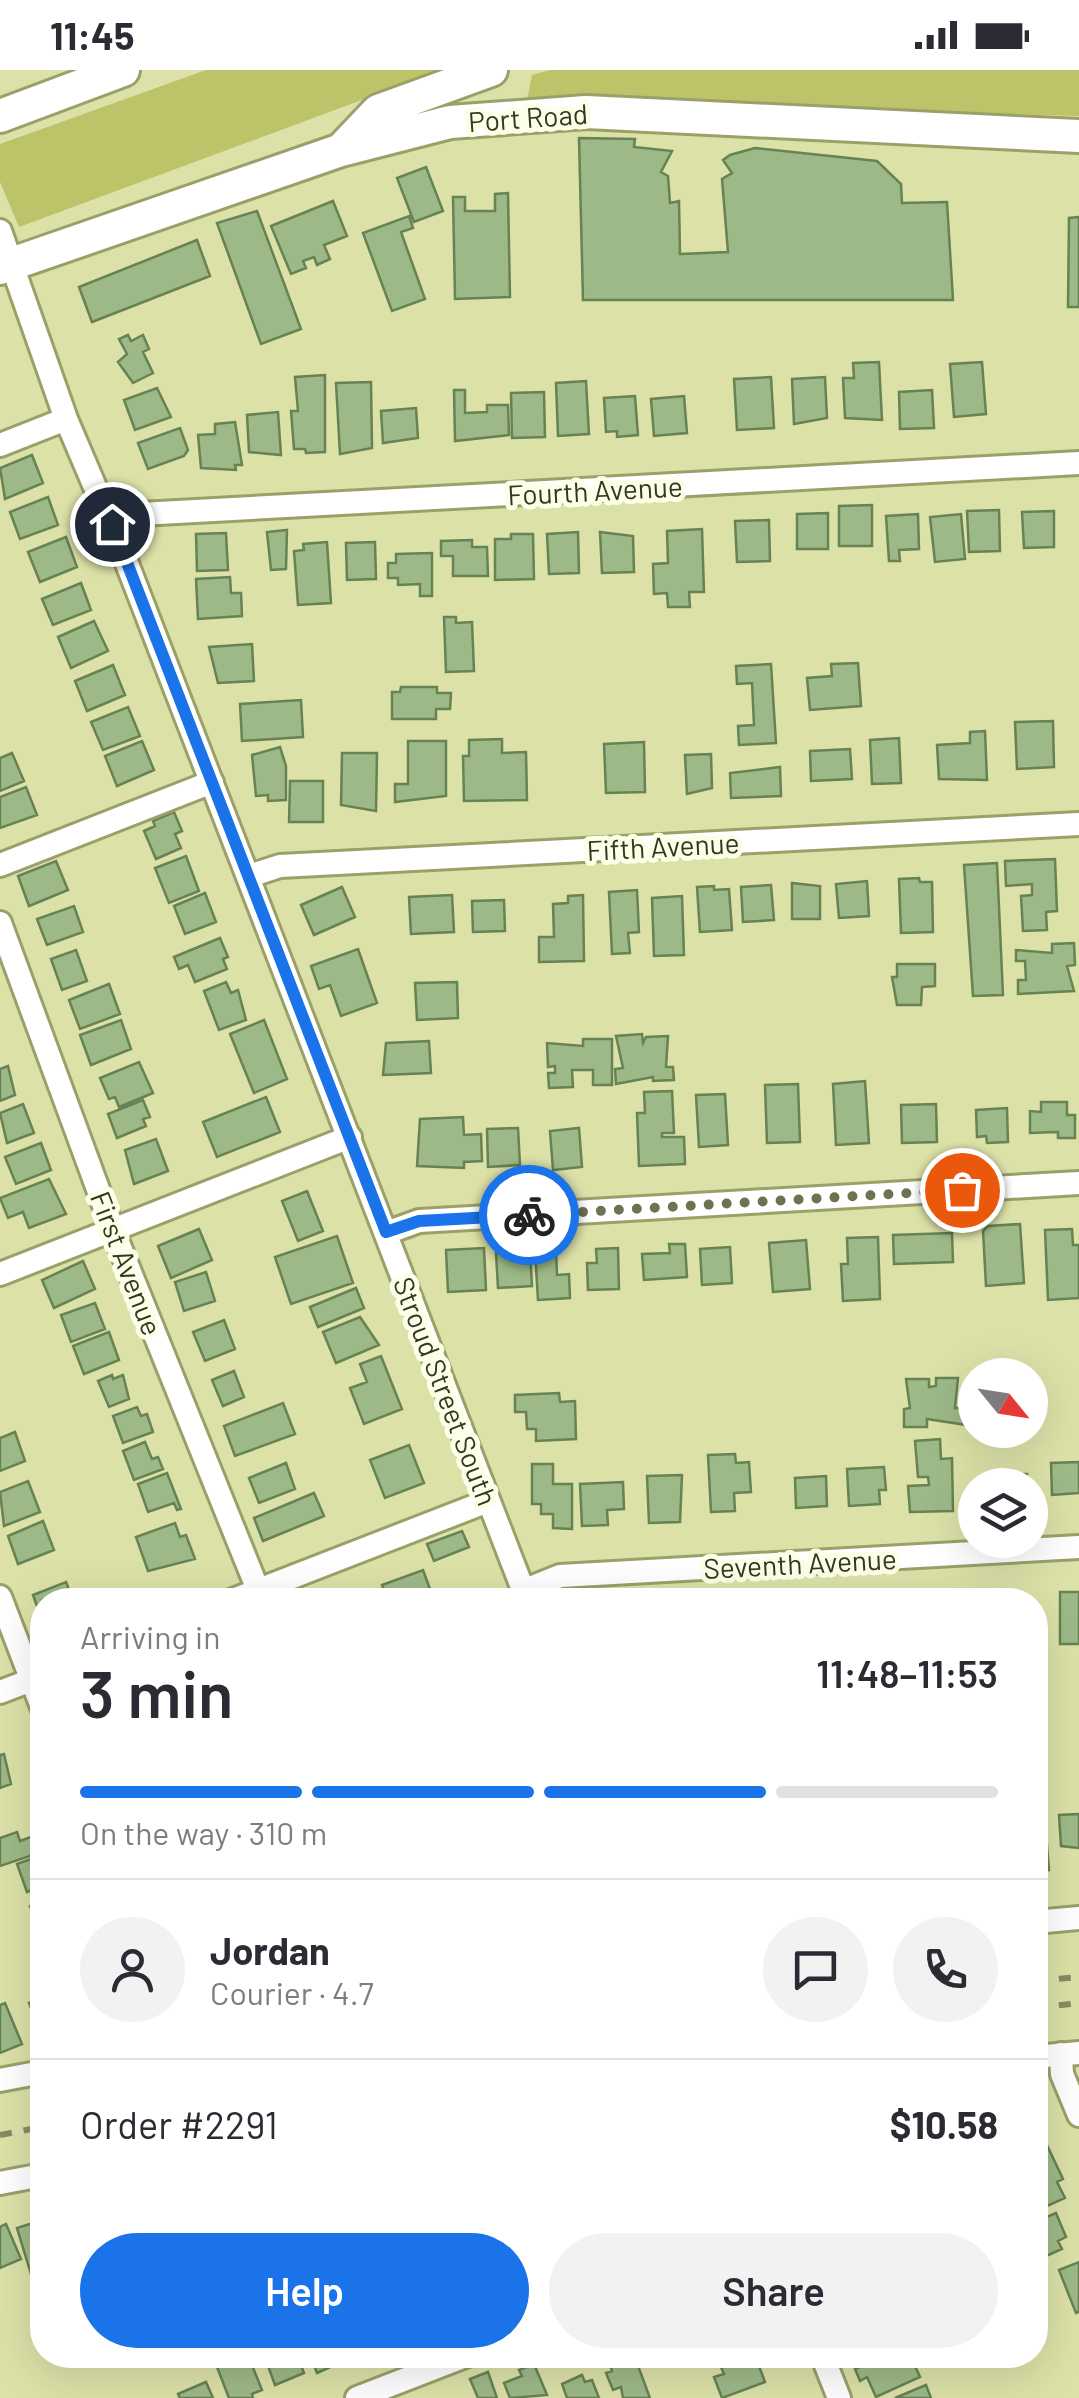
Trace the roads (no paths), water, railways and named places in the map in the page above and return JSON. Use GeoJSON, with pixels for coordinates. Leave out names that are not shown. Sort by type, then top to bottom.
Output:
{"type":"FeatureCollection","features":[{"type":"Feature","properties":{"kind":"highway"},"geometry":{"type":"LineString","coordinates":[[0,116],[123,70]]}},
{"type":"Feature","properties":{"kind":"highway"},"geometry":{"type":"LineString","coordinates":[[340,150],[378,110],[491,70]]}},
{"type":"Feature","properties":{"kind":"highway","name":"Port Road"},"geometry":{"type":"LineString","coordinates":[[6,266],[340,150],[450,122],[586,112],[1079,136]]}},
{"type":"Feature","properties":{"kind":"street","name":"Stroud Street South"},"geometry":{"type":"LineString","coordinates":[[0,231],[6,266],[112,524],[522,1588]]}},
{"type":"Feature","properties":{"kind":"street"},"geometry":{"type":"LineString","coordinates":[[0,446],[66,419]]}},
{"type":"Feature","properties":{"kind":"street","name":"Fourth Avenue"},"geometry":{"type":"LineString","coordinates":[[112,524],[140,514],[1079,463]]}},
{"type":"Feature","properties":{"kind":"street"},"geometry":{"type":"LineString","coordinates":[[0,865],[212,782]]}},
{"type":"Feature","properties":{"kind":"street","name":"Fifth Avenue"},"geometry":{"type":"LineString","coordinates":[[248,876],[280,866],[1079,824]]}},
{"type":"Feature","properties":{"kind":"street","name":"First Avenue"},"geometry":{"type":"LineString","coordinates":[[0,923],[113,1230],[257,1588]]}},
{"type":"Feature","properties":{"kind":"street"},"geometry":{"type":"LineString","coordinates":[[0,1274],[350,1137]]}},
{"type":"Feature","properties":{"kind":"street"},"geometry":{"type":"LineString","coordinates":[[386,1232],[419,1221],[1079,1183]]}},
{"type":"Feature","properties":{"kind":"street"},"geometry":{"type":"LineString","coordinates":[[277,1588],[488,1501]]}},
{"type":"Feature","properties":{"kind":"street","name":"Seventh Avenue"},"geometry":{"type":"LineString","coordinates":[[539,1588],[560,1576],[1079,1547]]}},
{"type":"Feature","properties":{"kind":"street"},"geometry":{"type":"LineString","coordinates":[[0,1596],[30,1662]]}},
{"type":"Feature","properties":{"kind":"street"},"geometry":{"type":"LineString","coordinates":[[0,1692],[30,1681]]}},
{"type":"Feature","properties":{"kind":"street"},"geometry":{"type":"LineString","coordinates":[[1048,1921],[1079,1918]]}},
{"type":"Feature","properties":{"kind":"street"},"geometry":{"type":"LineString","coordinates":[[1070,2054],[1062,2074],[1079,2115]]}},
{"type":"Feature","properties":{"kind":"street"},"geometry":{"type":"LineString","coordinates":[[0,2080],[30,2074]]}},
{"type":"Feature","properties":{"kind":"street"},"geometry":{"type":"LineString","coordinates":[[0,2183],[30,2178]]}},
{"type":"Feature","properties":{"kind":"street"},"geometry":{"type":"LineString","coordinates":[[357,2398],[434,2368]]}},
{"type":"Feature","properties":{"kind":"street"},"geometry":{"type":"LineString","coordinates":[[827,2368],[839,2398]]}},
{"type":"Feature","properties":{"kind":"railway"},"geometry":{"type":"LineString","coordinates":[[1048,1980],[1079,1977]]}},
{"type":"Feature","properties":{"kind":"railway"},"geometry":{"type":"LineString","coordinates":[[1048,2007],[1079,2003]]}},
{"type":"Feature","properties":{"kind":"railway"},"geometry":{"type":"LineString","coordinates":[[0,2135],[30,2129]]}}]}
